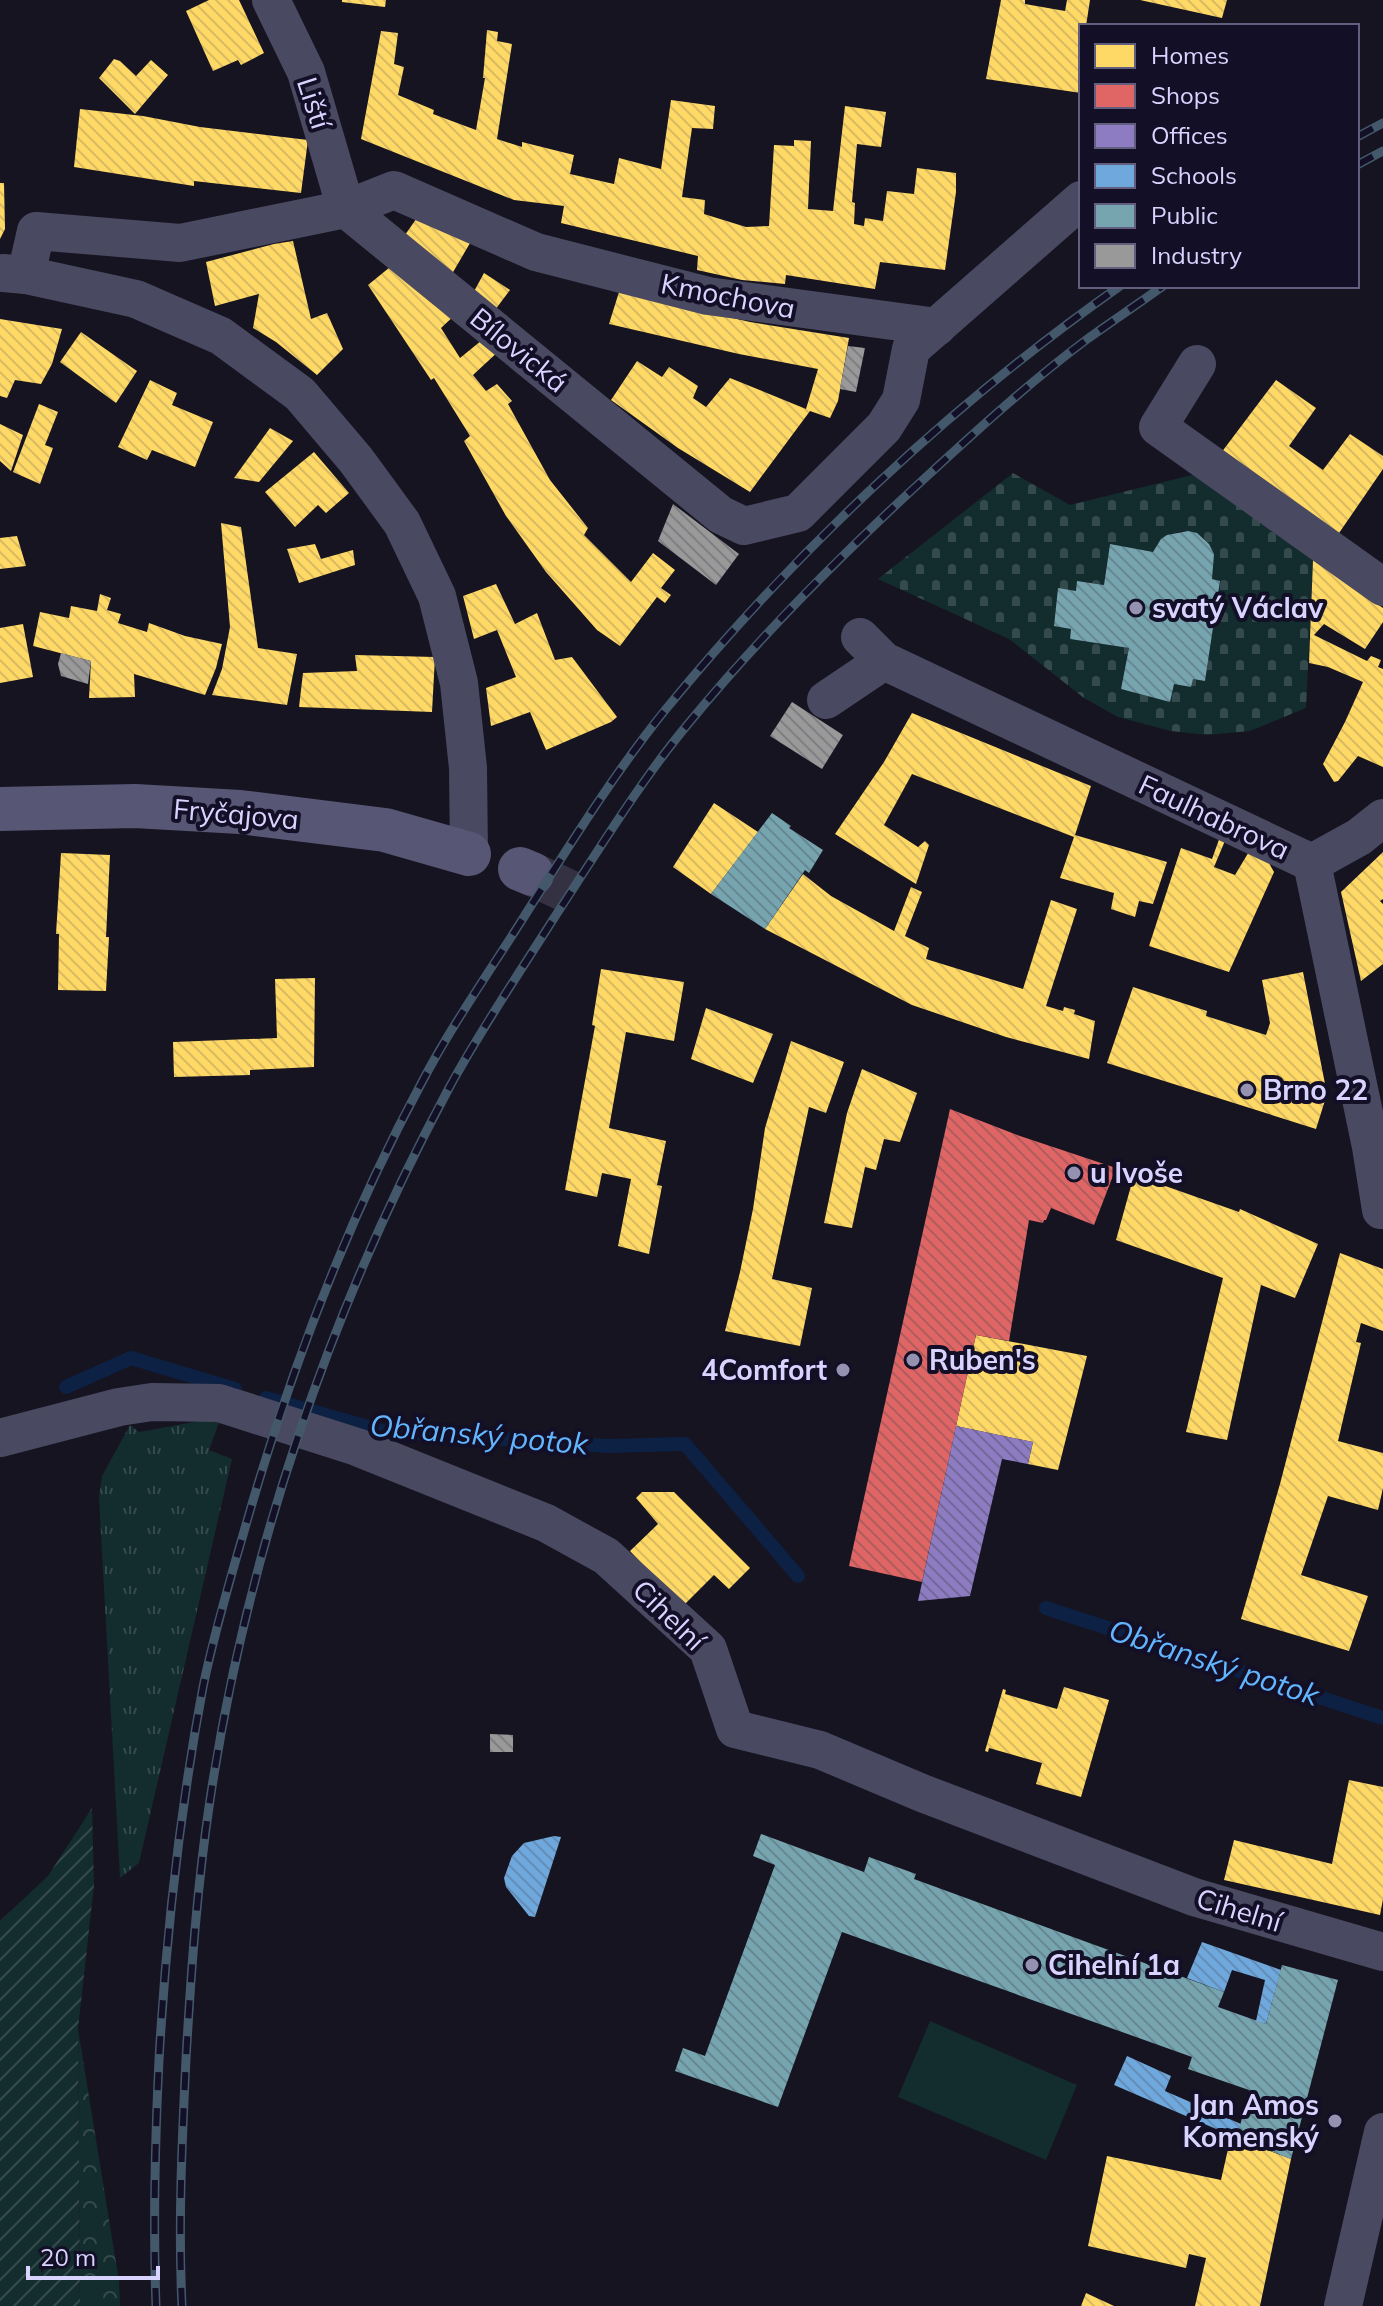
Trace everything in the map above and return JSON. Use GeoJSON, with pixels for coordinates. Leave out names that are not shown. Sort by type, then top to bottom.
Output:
{"type":"FeatureCollection","features":[{"type":"Feature","properties":{"kind":"main road","name":"Fryčajova"},"geometry":{"type":"LineString","coordinates":[[0,809],[135,806],[240,812],[385,830],[469,854]]}},
{"type":"Feature","properties":{"kind":"street","name":"Liští"},"geometry":{"type":"LineString","coordinates":[[271,0],[306,72],[346,209]]}},
{"type":"Feature","properties":{"kind":"street","name":"Kmochova"},"geometry":{"type":"LineString","coordinates":[[346,209],[394,190],[536,252],[708,296],[937,327]]}},
{"type":"Feature","properties":{"kind":"street"},"geometry":{"type":"LineString","coordinates":[[937,327],[1079,202]]}},
{"type":"Feature","properties":{"kind":"street"},"geometry":{"type":"LineString","coordinates":[[346,209],[180,243],[36,231],[13,274],[136,299],[221,336],[300,394],[356,460],[402,523],[437,596],[459,683],[468,768],[469,854]]}},
{"type":"Feature","properties":{"kind":"street","name":"Bílovická"},"geometry":{"type":"LineString","coordinates":[[346,209],[721,515],[744,526],[798,513],[884,427],[901,400],[911,349],[937,327]]}},
{"type":"Feature","properties":{"kind":"street"},"geometry":{"type":"LineString","coordinates":[[1197,364],[1158,427],[1383,587]]}},
{"type":"Feature","properties":{"kind":"street","name":"Faulhabrova"},"geometry":{"type":"LineString","coordinates":[[826,700],[872,649],[1312,863],[1371,1147],[1381,1210]]}},
{"type":"Feature","properties":{"kind":"street"},"geometry":{"type":"LineString","coordinates":[[1312,863],[1359,837],[1383,818]]}},
{"type":"Feature","properties":{"kind":"street","name":"Cihelní"},"geometry":{"type":"LineString","coordinates":[[0,1438],[119,1407],[152,1402],[219,1403],[357,1447],[546,1523],[606,1556],[708,1649],[735,1729],[820,1750],[922,1793],[1194,1897],[1383,1952]]}},
{"type":"Feature","properties":{"kind":"street"},"geometry":{"type":"LineString","coordinates":[[1343,2306],[1383,2132]]}},
{"type":"Feature","properties":{"kind":"green space"},"geometry":{"type":"Polygon","coordinates":[[[1013,473],[1070,505],[1196,474],[1313,560],[1306,708],[1250,731],[1207,735],[1171,731],[1118,717],[1084,698],[1009,639],[878,579],[1013,473]],[[1188,531],[1171,534],[1153,552],[1110,544],[1104,585],[1078,581],[1076,591],[1058,589],[1054,625],[1071,629],[1070,639],[1129,648],[1121,689],[1170,702],[1174,684],[1190,687],[1193,679],[1205,681],[1220,581],[1212,579],[1210,549],[1196,534],[1188,531]]]}},
{"type":"Feature","properties":{"kind":"green space"},"geometry":{"type":"Polygon","coordinates":[[[221,1417],[209,1450],[232,1459],[139,1863],[120,1878],[99,1498],[102,1476],[130,1425],[139,1432],[221,1417]]]}},
{"type":"Feature","properties":{"kind":"green space"},"geometry":{"type":"Polygon","coordinates":[[[92,1808],[94,1885],[78,2029],[80,2306],[0,2306],[0,1921],[48,1876],[92,1808]]]}},
{"type":"Feature","properties":{"kind":"green space"},"geometry":{"type":"Polygon","coordinates":[[[930,2021],[1077,2085],[1046,2160],[898,2097],[930,2021]]]}},
{"type":"Feature","properties":{"kind":"green space"},"geometry":{"type":"Polygon","coordinates":[[[78,2029],[119,2281],[120,2306],[80,2306],[78,2029]]]}},
{"type":"Feature","properties":{"kind":"building: Homes"},"geometry":{"type":"Polygon","coordinates":[[[209,0],[239,0],[264,53],[241,65],[238,60],[213,71],[186,11],[209,0]]]}},
{"type":"Feature","properties":{"kind":"building: Homes"},"geometry":{"type":"Polygon","coordinates":[[[342,0],[386,0],[385,7],[342,0]]]}},
{"type":"Feature","properties":{"kind":"building: Homes"},"geometry":{"type":"Polygon","coordinates":[[[1001,0],[1025,0],[1025,4],[1065,11],[1067,0],[1090,0],[1086,24],[1079,24],[1079,93],[986,79],[1001,0]]]}},
{"type":"Feature","properties":{"kind":"building: Homes"},"geometry":{"type":"Polygon","coordinates":[[[1140,0],[1227,0],[1222,18],[1140,0]]]}},
{"type":"Feature","properties":{"kind":"building: Homes"},"geometry":{"type":"Polygon","coordinates":[[[487,30],[498,32],[497,41],[512,44],[497,139],[522,147],[522,142],[574,155],[570,174],[614,184],[619,158],[661,169],[671,100],[715,106],[713,129],[692,128],[682,197],[705,200],[704,214],[746,227],[769,226],[774,145],[794,146],[794,140],[811,141],[808,209],[833,211],[845,106],[886,112],[881,147],[857,144],[852,202],[855,203],[854,224],[864,226],[865,218],[883,221],[887,191],[914,194],[917,168],[956,173],[945,270],[880,262],[875,289],[786,275],[785,284],[742,280],[697,270],[698,256],[561,223],[564,206],[514,200],[361,139],[381,31],[398,33],[394,64],[404,67],[398,95],[434,110],[433,114],[476,130],[485,78],[487,30]]]}},
{"type":"Feature","properties":{"kind":"building: Homes"},"geometry":{"type":"Polygon","coordinates":[[[114,59],[136,76],[151,60],[168,75],[135,114],[99,78],[114,59]]]}},
{"type":"Feature","properties":{"kind":"building: Homes"},"geometry":{"type":"Polygon","coordinates":[[[80,109],[308,140],[301,193],[194,181],[194,186],[74,167],[80,109]]]}},
{"type":"Feature","properties":{"kind":"building: Homes"},"geometry":{"type":"Polygon","coordinates":[[[0,183],[4,183],[5,229],[0,239],[0,183]]]}},
{"type":"Feature","properties":{"kind":"building: Homes"},"geometry":{"type":"Polygon","coordinates":[[[419,215],[473,238],[449,279],[400,242],[419,215]]]}},
{"type":"Feature","properties":{"kind":"building: Homes"},"geometry":{"type":"Polygon","coordinates":[[[293,241],[311,319],[327,313],[343,349],[317,375],[253,328],[259,294],[215,306],[206,262],[293,241]]]}},
{"type":"Feature","properties":{"kind":"building: Homes"},"geometry":{"type":"Polygon","coordinates":[[[395,263],[457,313],[441,328],[460,358],[487,336],[501,349],[473,375],[486,391],[497,384],[512,401],[508,404],[550,480],[588,528],[584,535],[631,582],[653,553],[675,570],[661,588],[671,595],[665,603],[657,597],[620,646],[597,630],[546,572],[506,516],[464,441],[470,436],[434,378],[431,380],[368,285],[395,263]]]}},
{"type":"Feature","properties":{"kind":"building: Homes"},"geometry":{"type":"Polygon","coordinates":[[[484,273],[510,290],[495,310],[471,297],[484,273]]]}},
{"type":"Feature","properties":{"kind":"building: Homes"},"geometry":{"type":"Polygon","coordinates":[[[619,292],[750,322],[849,338],[838,401],[830,418],[810,411],[750,492],[678,448],[611,400],[637,361],[662,377],[669,367],[698,386],[693,398],[706,407],[730,378],[806,409],[818,369],[609,324],[619,292]]]}},
{"type":"Feature","properties":{"kind":"building: Homes"},"geometry":{"type":"Polygon","coordinates":[[[0,319],[62,329],[52,364],[41,384],[15,380],[7,398],[0,396],[0,319]]]}},
{"type":"Feature","properties":{"kind":"building: Homes"},"geometry":{"type":"Polygon","coordinates":[[[81,332],[137,371],[116,403],[60,362],[81,332]]]}},
{"type":"Feature","properties":{"kind":"building: Homes"},"geometry":{"type":"Polygon","coordinates":[[[150,380],[177,393],[172,405],[213,422],[195,467],[152,450],[147,460],[118,447],[150,380]]]}},
{"type":"Feature","properties":{"kind":"building: Homes"},"geometry":{"type":"Polygon","coordinates":[[[1276,380],[1316,408],[1289,446],[1323,470],[1350,434],[1383,456],[1383,469],[1337,536],[1221,453],[1276,380]]]}},
{"type":"Feature","properties":{"kind":"building: Homes"},"geometry":{"type":"Polygon","coordinates":[[[39,404],[58,412],[45,445],[53,448],[40,484],[13,472],[39,404]]]}},
{"type":"Feature","properties":{"kind":"building: Homes"},"geometry":{"type":"Polygon","coordinates":[[[0,424],[23,435],[11,471],[0,461],[0,424]]]}},
{"type":"Feature","properties":{"kind":"building: Homes"},"geometry":{"type":"Polygon","coordinates":[[[270,428],[293,441],[259,482],[234,478],[270,428]]]}},
{"type":"Feature","properties":{"kind":"building: Homes"},"geometry":{"type":"Polygon","coordinates":[[[314,452],[349,493],[326,513],[318,505],[295,527],[265,492],[314,452]]]}},
{"type":"Feature","properties":{"kind":"building: Homes"},"geometry":{"type":"Polygon","coordinates":[[[221,523],[241,527],[258,648],[297,654],[287,705],[212,695],[222,669],[230,627],[221,523]]]}},
{"type":"Feature","properties":{"kind":"building: Homes"},"geometry":{"type":"Polygon","coordinates":[[[17,536],[26,566],[0,569],[0,538],[17,536]]]}},
{"type":"Feature","properties":{"kind":"building: Homes"},"geometry":{"type":"Polygon","coordinates":[[[315,544],[321,559],[353,550],[355,565],[299,583],[287,549],[315,544]]]}},
{"type":"Feature","properties":{"kind":"building: Homes"},"geometry":{"type":"Polygon","coordinates":[[[1313,560],[1383,608],[1383,622],[1365,649],[1324,624],[1314,635],[1367,661],[1371,656],[1381,660],[1378,667],[1383,669],[1383,767],[1358,756],[1334,782],[1323,764],[1363,682],[1328,667],[1309,663],[1313,560]]]}},
{"type":"Feature","properties":{"kind":"building: Homes"},"geometry":{"type":"Polygon","coordinates":[[[496,584],[515,624],[537,613],[555,660],[572,657],[617,717],[546,750],[530,712],[491,726],[486,688],[516,677],[497,630],[474,639],[463,596],[496,584]]]}},
{"type":"Feature","properties":{"kind":"building: Homes"},"geometry":{"type":"Polygon","coordinates":[[[100,594],[111,598],[107,610],[121,614],[118,623],[147,632],[149,623],[185,636],[222,644],[205,695],[134,674],[135,697],[89,698],[91,661],[33,646],[40,612],[69,618],[71,606],[97,611],[100,594]]]}},
{"type":"Feature","properties":{"kind":"building: Homes"},"geometry":{"type":"Polygon","coordinates":[[[23,624],[33,677],[0,683],[0,628],[23,624]]]}},
{"type":"Feature","properties":{"kind":"building: Homes"},"geometry":{"type":"Polygon","coordinates":[[[355,655],[435,657],[432,712],[299,707],[303,673],[357,671],[355,655]]]}},
{"type":"Feature","properties":{"kind":"building: Homes"},"geometry":{"type":"Polygon","coordinates":[[[912,713],[1091,786],[1075,835],[1167,862],[1153,904],[1139,901],[1135,917],[1111,909],[1114,893],[1060,878],[1074,837],[912,774],[884,825],[918,847],[925,841],[929,845],[916,884],[835,834],[884,762],[912,713]]]}},
{"type":"Feature","properties":{"kind":"building: Homes"},"geometry":{"type":"Polygon","coordinates":[[[714,803],[758,832],[711,894],[673,867],[714,803]]]}},
{"type":"Feature","properties":{"kind":"building: Homes"},"geometry":{"type":"Polygon","coordinates":[[[1221,834],[1227,836],[1214,867],[1235,875],[1253,845],[1261,849],[1274,872],[1229,972],[1149,946],[1181,848],[1212,859],[1221,834]]]}},
{"type":"Feature","properties":{"kind":"building: Homes"},"geometry":{"type":"Polygon","coordinates":[[[1383,852],[1383,899],[1380,901],[1383,904],[1383,964],[1361,981],[1341,892],[1383,852]]]}},
{"type":"Feature","properties":{"kind":"building: Homes"},"geometry":{"type":"Polygon","coordinates":[[[61,853],[110,855],[106,991],[58,990],[59,934],[56,934],[61,853]]]}},
{"type":"Feature","properties":{"kind":"building: Homes"},"geometry":{"type":"Polygon","coordinates":[[[803,874],[831,896],[894,931],[911,887],[922,892],[905,936],[929,948],[926,959],[1023,989],[1051,900],[1077,909],[1046,1006],[1063,1011],[1064,1007],[1075,1010],[1074,1014],[1095,1021],[1089,1059],[1006,1037],[912,1005],[765,929],[803,874]]]}},
{"type":"Feature","properties":{"kind":"building: Homes"},"geometry":{"type":"Polygon","coordinates":[[[601,969],[684,982],[674,1041],[626,1032],[609,1128],[666,1141],[657,1185],[662,1186],[649,1254],[618,1246],[631,1179],[602,1173],[597,1197],[565,1190],[595,1026],[592,1025],[601,969]]]}},
{"type":"Feature","properties":{"kind":"building: Homes"},"geometry":{"type":"Polygon","coordinates":[[[1303,972],[1327,1094],[1316,1129],[1107,1063],[1133,987],[1207,1011],[1206,1016],[1266,1035],[1270,1023],[1262,980],[1303,972]]]}},
{"type":"Feature","properties":{"kind":"building: Homes"},"geometry":{"type":"Polygon","coordinates":[[[315,978],[314,1067],[250,1070],[250,1075],[174,1077],[173,1042],[277,1038],[275,979],[315,978]]]}},
{"type":"Feature","properties":{"kind":"building: Homes"},"geometry":{"type":"Polygon","coordinates":[[[706,1008],[773,1034],[753,1083],[691,1059],[706,1008]]]}},
{"type":"Feature","properties":{"kind":"building: Homes"},"geometry":{"type":"Polygon","coordinates":[[[791,1041],[844,1062],[826,1113],[809,1107],[772,1279],[812,1288],[800,1346],[725,1331],[753,1209],[765,1128],[791,1041]]]}},
{"type":"Feature","properties":{"kind":"building: Homes"},"geometry":{"type":"Polygon","coordinates":[[[862,1069],[917,1093],[900,1142],[884,1139],[876,1170],[865,1167],[852,1228],[824,1223],[847,1113],[862,1069]]]}},
{"type":"Feature","properties":{"kind":"building: Homes"},"geometry":{"type":"Polygon","coordinates":[[[1134,1175],[1239,1212],[1240,1209],[1318,1244],[1295,1298],[1261,1285],[1227,1440],[1186,1432],[1223,1278],[1116,1240],[1134,1175]]]}},
{"type":"Feature","properties":{"kind":"building: Homes"},"geometry":{"type":"Polygon","coordinates":[[[1340,1253],[1383,1269],[1383,1331],[1361,1323],[1356,1342],[1361,1343],[1338,1441],[1383,1453],[1383,1488],[1378,1510],[1328,1496],[1301,1575],[1368,1596],[1349,1651],[1241,1619],[1340,1253]]]}},
{"type":"Feature","properties":{"kind":"building: Homes"},"geometry":{"type":"Polygon","coordinates":[[[976,1335],[1087,1356],[1058,1470],[1028,1464],[1033,1442],[956,1426],[976,1335]]]}},
{"type":"Feature","properties":{"kind":"building: Homes"},"geometry":{"type":"Polygon","coordinates":[[[642,1492],[674,1492],[750,1568],[729,1589],[714,1575],[683,1606],[630,1551],[658,1524],[636,1498],[642,1492]]]}},
{"type":"Feature","properties":{"kind":"building: Homes"},"geometry":{"type":"Polygon","coordinates":[[[1064,1687],[1109,1700],[1081,1797],[1036,1784],[1042,1763],[989,1748],[988,1752],[985,1751],[1003,1689],[1006,1690],[1005,1694],[1057,1709],[1064,1687]]]}},
{"type":"Feature","properties":{"kind":"building: Homes"},"geometry":{"type":"Polygon","coordinates":[[[1349,1780],[1383,1787],[1383,1899],[1380,1915],[1224,1880],[1234,1840],[1332,1864],[1349,1780]]]}},
{"type":"Feature","properties":{"kind":"building: Homes"},"geometry":{"type":"Polygon","coordinates":[[[1231,2136],[1291,2159],[1260,2306],[1195,2306],[1206,2258],[1189,2254],[1186,2268],[1088,2246],[1107,2156],[1221,2180],[1231,2136]]]}},
{"type":"Feature","properties":{"kind":"building: Homes"},"geometry":{"type":"Polygon","coordinates":[[[1086,2293],[1114,2306],[1081,2306],[1086,2293]]]}},
{"type":"Feature","properties":{"kind":"building: Shops"},"geometry":{"type":"Polygon","coordinates":[[[950,1109],[1116,1168],[1094,1225],[1051,1208],[1043,1223],[1029,1220],[1009,1341],[976,1335],[922,1582],[849,1566],[950,1109]]]}},
{"type":"Feature","properties":{"kind":"building: Offices"},"geometry":{"type":"Polygon","coordinates":[[[956,1426],[1033,1442],[1028,1464],[1002,1459],[970,1596],[918,1601],[956,1426]]]}},
{"type":"Feature","properties":{"kind":"building: Schools"},"geometry":{"type":"Polygon","coordinates":[[[561,1837],[535,1917],[529,1916],[506,1887],[504,1878],[512,1856],[524,1843],[561,1837]]]}},
{"type":"Feature","properties":{"kind":"building: Schools"},"geometry":{"type":"Polygon","coordinates":[[[1202,1942],[1281,1970],[1266,2024],[1256,2021],[1265,1980],[1232,1970],[1224,1992],[1187,1978],[1202,1942]]]}},
{"type":"Feature","properties":{"kind":"building: Schools"},"geometry":{"type":"Polygon","coordinates":[[[1127,2056],[1171,2076],[1165,2091],[1241,2124],[1237,2138],[1114,2085],[1127,2056]]]}},
{"type":"Feature","properties":{"kind":"building: Public","name":"svatý Václav"},"geometry":{"type":"Polygon","coordinates":[[[1188,531],[1197,533],[1209,544],[1214,554],[1212,579],[1220,581],[1205,681],[1193,679],[1191,687],[1174,684],[1170,702],[1121,689],[1129,648],[1070,639],[1071,629],[1054,626],[1058,588],[1076,591],[1077,581],[1104,585],[1110,544],[1153,552],[1167,535],[1188,531]]]}},
{"type":"Feature","properties":{"kind":"building: Public"},"geometry":{"type":"Polygon","coordinates":[[[772,813],[823,850],[809,873],[805,870],[765,929],[711,894],[772,813]]]}},
{"type":"Feature","properties":{"kind":"building: Public"},"geometry":{"type":"Polygon","coordinates":[[[761,1834],[864,1872],[869,1857],[916,1874],[914,1879],[1224,1992],[1218,2007],[1266,2024],[1282,1965],[1338,1980],[1291,2159],[1237,2138],[1249,2090],[1188,2069],[1192,2057],[842,1932],[778,2107],[675,2071],[683,2048],[705,2056],[775,1865],[753,1856],[761,1834]]]}},
{"type":"Feature","properties":{"kind":"building: Industry"},"geometry":{"type":"Polygon","coordinates":[[[848,346],[865,348],[856,392],[840,389],[848,346]]]}},
{"type":"Feature","properties":{"kind":"building: Industry"},"geometry":{"type":"Polygon","coordinates":[[[673,504],[739,554],[716,585],[658,541],[673,504]]]}},
{"type":"Feature","properties":{"kind":"building: Industry"},"geometry":{"type":"Polygon","coordinates":[[[61,653],[91,661],[88,684],[61,676],[58,664],[61,653]]]}},
{"type":"Feature","properties":{"kind":"building: Industry"},"geometry":{"type":"Polygon","coordinates":[[[792,702],[843,735],[822,769],[770,736],[792,702]]]}},
{"type":"Feature","properties":{"kind":"building: Industry"},"geometry":{"type":"Polygon","coordinates":[[[490,1734],[513,1735],[513,1752],[490,1752],[490,1734]]]}},
{"type":"Feature","properties":{"kind":"waterway","name":"Obřanský potok"},"geometry":{"type":"LineString","coordinates":[[66,1387],[131,1358],[235,1389]]}},
{"type":"Feature","properties":{"kind":"waterway","name":"Obřanský potok"},"geometry":{"type":"LineString","coordinates":[[266,1398],[382,1431],[607,1446],[685,1444],[798,1576]]}},
{"type":"Feature","properties":{"kind":"waterway","name":"Obřanský potok"},"geometry":{"type":"LineString","coordinates":[[1046,1608],[1383,1718]]}},
{"type":"Feature","properties":{"kind":"tunnel"},"geometry":{"type":"LineString","coordinates":[[532,874],[578,896]]}},
{"type":"Feature","properties":{"kind":"railway"},"geometry":{"type":"LineString","coordinates":[[1359,136],[1383,123]]}},
{"type":"Feature","properties":{"kind":"railway"},"geometry":{"type":"LineString","coordinates":[[1359,164],[1383,151]]}},
{"type":"Feature","properties":{"kind":"railway"},"geometry":{"type":"LineString","coordinates":[[156,2306],[155,2183],[162,2013],[181,1826],[203,1687],[262,1470],[300,1356],[344,1244],[394,1135],[460,1017],[594,808],[666,709],[716,650],[823,536],[937,429],[1058,331],[1117,288]]}},
{"type":"Feature","properties":{"kind":"railway"},"geometry":{"type":"LineString","coordinates":[[182,2306],[182,2151],[192,1962],[205,1832],[226,1708],[246,1616],[299,1434],[331,1345],[406,1172],[461,1066],[554,918],[652,770],[715,691],[832,566],[964,443],[1065,356],[1160,288]]}},
{"type":"Feature","properties":{"kind":"place","name":"svatý Václav"},"geometry":{"type":"Point","coordinates":[1136,608]}},
{"type":"Feature","properties":{"kind":"place","name":"Brno 22"},"geometry":{"type":"Point","coordinates":[1247,1090]}},
{"type":"Feature","properties":{"kind":"place","name":"u Ivoše"},"geometry":{"type":"Point","coordinates":[1074,1173]}},
{"type":"Feature","properties":{"kind":"place","name":"Ruben's"},"geometry":{"type":"Point","coordinates":[913,1360]}},
{"type":"Feature","properties":{"kind":"place","name":"4Comfort"},"geometry":{"type":"Point","coordinates":[843,1370]}},
{"type":"Feature","properties":{"kind":"place","name":"Cihelní 1a"},"geometry":{"type":"Point","coordinates":[1032,1965]}},
{"type":"Feature","properties":{"kind":"place","name":"Jan Amos Komenský"},"geometry":{"type":"Point","coordinates":[1335,2121]}}]}
